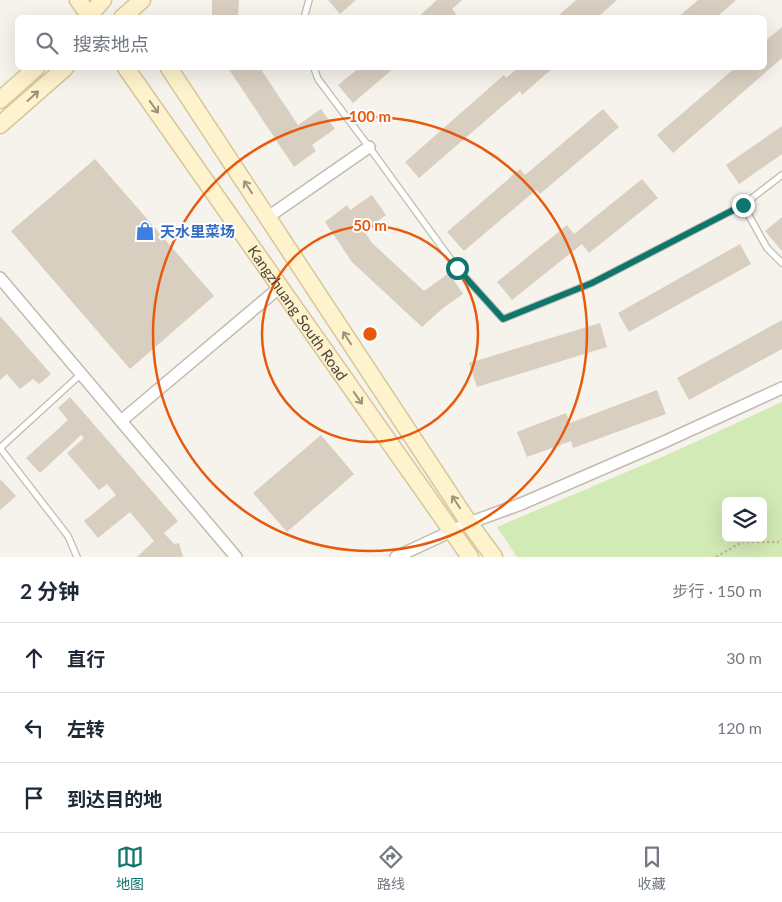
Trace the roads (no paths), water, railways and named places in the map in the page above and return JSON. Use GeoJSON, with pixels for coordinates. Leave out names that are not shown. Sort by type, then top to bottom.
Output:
{"type":"FeatureCollection","features":[{"type":"Feature","properties":{"kind":"main road"},"geometry":{"type":"LineString","coordinates":[[78,0],[88,15]]}},
{"type":"Feature","properties":{"kind":"main road"},"geometry":{"type":"LineString","coordinates":[[91,15],[103,0]]}},
{"type":"Feature","properties":{"kind":"main road"},"geometry":{"type":"LineString","coordinates":[[0,100],[34,70]]}},
{"type":"Feature","properties":{"kind":"main road"},"geometry":{"type":"LineString","coordinates":[[0,125],[63,70]]}},
{"type":"Feature","properties":{"kind":"main road","name":"Kangzhuang South Road"},"geometry":{"type":"LineString","coordinates":[[127,70],[470,557]]}},
{"type":"Feature","properties":{"kind":"main road","name":"Kangzhuang South Road"},"geometry":{"type":"LineString","coordinates":[[170,70],[469,523],[494,557]]}},
{"type":"Feature","properties":{"kind":"street"},"geometry":{"type":"LineString","coordinates":[[268,217],[370,147]]}},
{"type":"Feature","properties":{"kind":"street"},"geometry":{"type":"LineString","coordinates":[[0,278],[236,557]]}},
{"type":"Feature","properties":{"kind":"street"},"geometry":{"type":"LineString","coordinates":[[121,421],[280,287]]}},
{"type":"Feature","properties":{"kind":"street"},"geometry":{"type":"LineString","coordinates":[[396,557],[469,523],[530,500],[782,388]]}},
{"type":"Feature","properties":{"kind":"lane"},"geometry":{"type":"LineString","coordinates":[[305,15],[309,0]]}},
{"type":"Feature","properties":{"kind":"lane"},"geometry":{"type":"LineString","coordinates":[[315,70],[318,79],[370,147],[457,268],[503,319],[592,283],[743,205],[782,176]]}},
{"type":"Feature","properties":{"kind":"lane"},"geometry":{"type":"LineString","coordinates":[[743,205],[767,248],[782,263]]}},
{"type":"Feature","properties":{"kind":"lane"},"geometry":{"type":"LineString","coordinates":[[77,557],[68,536],[0,448],[81,374]]}},
{"type":"Feature","properties":{"kind":"place","name":"天水里菜场"},"geometry":{"type":"Point","coordinates":[145,231]}}]}
